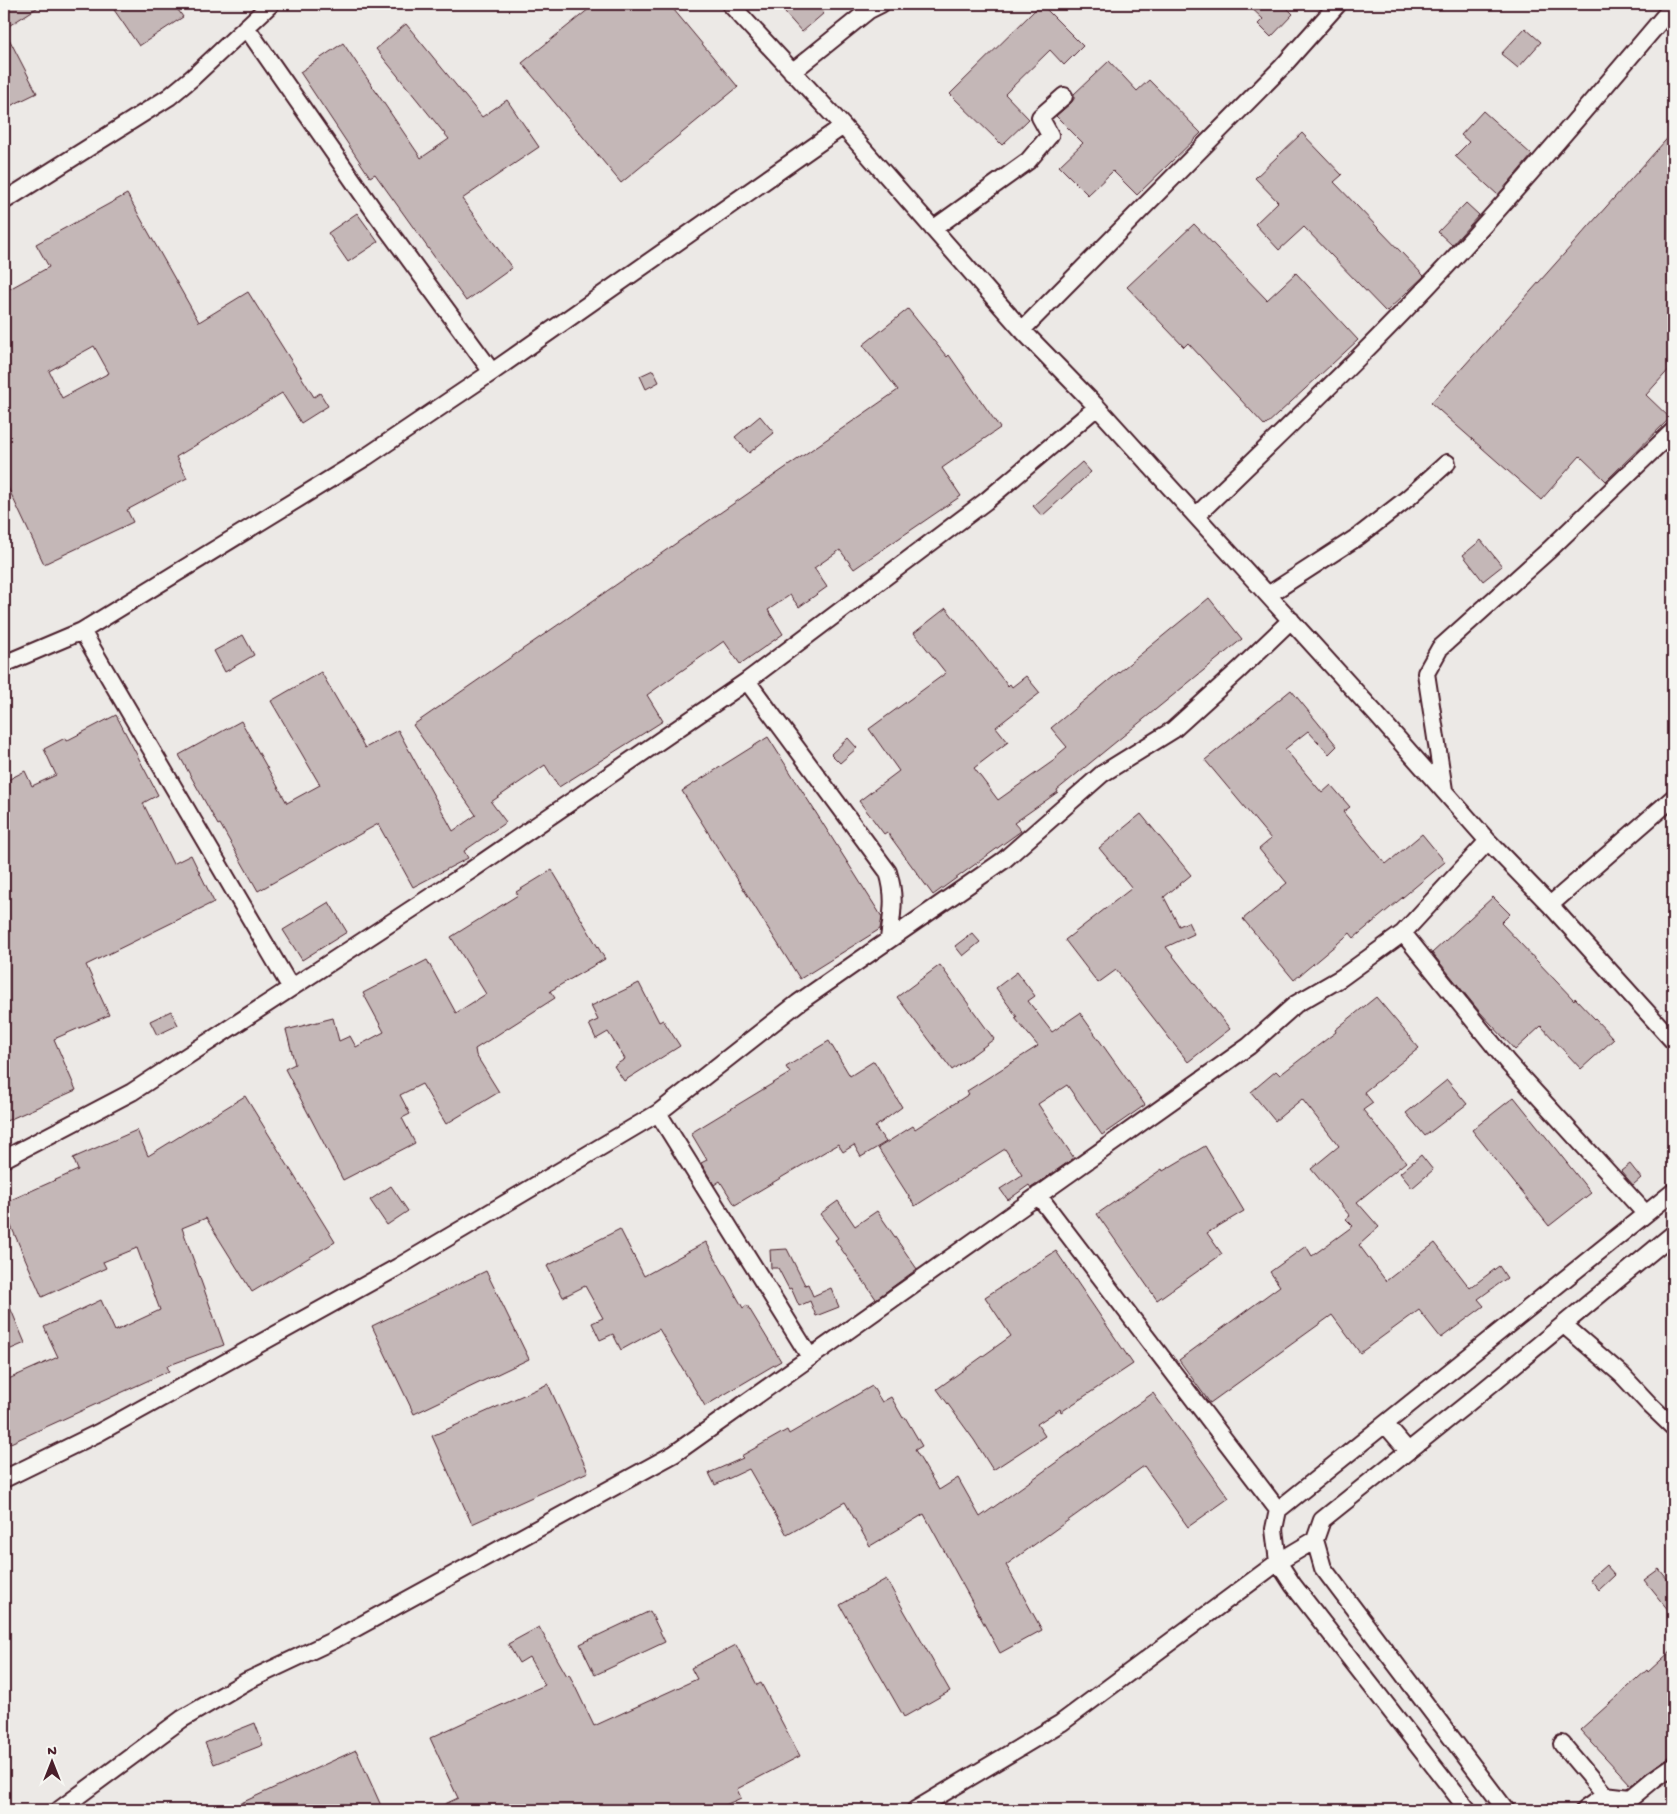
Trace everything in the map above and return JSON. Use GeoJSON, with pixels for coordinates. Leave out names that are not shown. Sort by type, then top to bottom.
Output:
{"type":"FeatureCollection","features":[{"type":"Feature","properties":{"kind":"street"},"geometry":{"type":"LineString","coordinates":[[4,201],[169,97],[271,4]]}},
{"type":"Feature","properties":{"kind":"street"},"geometry":{"type":"LineString","coordinates":[[730,4],[843,126],[1022,330],[1097,407],[1488,841],[1550,905],[1673,1041]]}},
{"type":"Feature","properties":{"kind":"street"},"geometry":{"type":"LineString","coordinates":[[792,72],[869,10],[881,4]]}},
{"type":"Feature","properties":{"kind":"street"},"geometry":{"type":"LineString","coordinates":[[1022,330],[1282,67],[1338,4]]}},
{"type":"Feature","properties":{"kind":"street"},"geometry":{"type":"LineString","coordinates":[[1196,516],[1341,376],[1474,236],[1577,120],[1673,6]]}},
{"type":"Feature","properties":{"kind":"street"},"geometry":{"type":"LineString","coordinates":[[246,27],[377,215],[492,372]]}},
{"type":"Feature","properties":{"kind":"street"},"geometry":{"type":"LineString","coordinates":[[933,228],[1028,161],[1050,135],[1040,117],[1064,96]]}},
{"type":"Feature","properties":{"kind":"street"},"geometry":{"type":"LineString","coordinates":[[4,664],[82,631],[366,457],[492,372],[843,126]]}},
{"type":"Feature","properties":{"kind":"street"},"geometry":{"type":"LineString","coordinates":[[4,1159],[132,1092],[470,871],[747,681],[986,501],[1097,407]]}},
{"type":"Feature","properties":{"kind":"street"},"geometry":{"type":"LineString","coordinates":[[1444,790],[1426,673],[1440,648],[1550,550],[1673,431]]}},
{"type":"Feature","properties":{"kind":"street"},"geometry":{"type":"LineString","coordinates":[[1268,595],[1359,536],[1408,498],[1447,463]]}},
{"type":"Feature","properties":{"kind":"street"},"geometry":{"type":"LineString","coordinates":[[4,1479],[98,1433],[398,1267],[658,1113],[798,1003],[1004,860],[1102,774],[1173,730],[1290,620]]}},
{"type":"Feature","properties":{"kind":"street"},"geometry":{"type":"LineString","coordinates":[[82,631],[291,988]]}},
{"type":"Feature","properties":{"kind":"street"},"geometry":{"type":"LineString","coordinates":[[747,681],[888,872],[893,887],[894,902],[889,939]]}},
{"type":"Feature","properties":{"kind":"street"},"geometry":{"type":"LineString","coordinates":[[1550,905],[1673,798]]}},
{"type":"Feature","properties":{"kind":"street"},"geometry":{"type":"LineString","coordinates":[[59,1810],[182,1719],[246,1681],[332,1641],[674,1454],[1249,1046],[1296,1004],[1341,978],[1403,933],[1488,841]]}},
{"type":"Feature","properties":{"kind":"street"},"geometry":{"type":"LineString","coordinates":[[1403,933],[1508,1063],[1646,1213]]}},
{"type":"Feature","properties":{"kind":"street"},"geometry":{"type":"LineString","coordinates":[[658,1113],[810,1357]]}},
{"type":"Feature","properties":{"kind":"street"},"geometry":{"type":"LineString","coordinates":[[1468,1810],[1299,1593],[1278,1562],[1274,1529],[1278,1510],[1673,1192]]}},
{"type":"Feature","properties":{"kind":"street"},"geometry":{"type":"LineString","coordinates":[[1038,1195],[1278,1510]]}},
{"type":"Feature","properties":{"kind":"street"},"geometry":{"type":"LineString","coordinates":[[1506,1810],[1323,1568],[1315,1540],[1322,1520],[1673,1234]]}},
{"type":"Feature","properties":{"kind":"street"},"geometry":{"type":"LineString","coordinates":[[1564,1324],[1622,1375],[1673,1427]]}},
{"type":"Feature","properties":{"kind":"street"},"geometry":{"type":"LineString","coordinates":[[1385,1424],[1408,1451]]}},
{"type":"Feature","properties":{"kind":"street"},"geometry":{"type":"LineString","coordinates":[[915,1810],[1061,1722],[1278,1562],[1315,1540]]}},
{"type":"Feature","properties":{"kind":"street"},"geometry":{"type":"LineString","coordinates":[[1562,1744],[1606,1794],[1631,1798],[1673,1766]]}},
{"type":"Feature","properties":{"kind":"street"},"geometry":{"type":"LineString","coordinates":[[1584,1810],[1606,1794]]}},
{"type":"Feature","properties":{"kind":"building"},"geometry":{"type":"Polygon","coordinates":[[[4,4],[43,4],[4,29],[4,4]]]}},
{"type":"Feature","properties":{"kind":"building"},"geometry":{"type":"Polygon","coordinates":[[[110,4],[174,4],[183,17],[139,46],[110,4]]]}},
{"type":"Feature","properties":{"kind":"building"},"geometry":{"type":"Polygon","coordinates":[[[595,4],[669,4],[738,87],[621,183],[522,63],[595,4]]]}},
{"type":"Feature","properties":{"kind":"building"},"geometry":{"type":"Polygon","coordinates":[[[777,4],[816,4],[824,13],[802,32],[777,4]]]}},
{"type":"Feature","properties":{"kind":"building"},"geometry":{"type":"Polygon","coordinates":[[[1041,4],[1083,46],[1064,65],[1050,50],[1005,94],[1029,119],[1002,145],[950,94],[1041,4]]]}},
{"type":"Feature","properties":{"kind":"building"},"geometry":{"type":"Polygon","coordinates":[[[1247,4],[1283,4],[1293,14],[1271,37],[1258,24],[1263,19],[1247,4]]]}},
{"type":"Feature","properties":{"kind":"building"},"geometry":{"type":"Polygon","coordinates":[[[406,24],[482,117],[507,100],[539,147],[462,199],[512,268],[466,301],[375,174],[370,177],[300,72],[343,43],[421,158],[449,139],[376,49],[406,24]]]}},
{"type":"Feature","properties":{"kind":"building"},"geometry":{"type":"Polygon","coordinates":[[[1525,28],[1541,42],[1518,68],[1501,54],[1525,28]]]}},
{"type":"Feature","properties":{"kind":"building"},"geometry":{"type":"Polygon","coordinates":[[[4,29],[37,93],[4,109],[4,29]]]}},
{"type":"Feature","properties":{"kind":"building"},"geometry":{"type":"Polygon","coordinates":[[[1109,61],[1137,91],[1149,80],[1201,133],[1137,195],[1113,171],[1088,195],[1059,166],[1083,143],[1056,116],[1071,103],[1074,99],[1074,94],[1109,61]]]}},
{"type":"Feature","properties":{"kind":"building"},"geometry":{"type":"Polygon","coordinates":[[[1483,111],[1532,155],[1498,195],[1455,156],[1469,142],[1461,135],[1483,111]]]}},
{"type":"Feature","properties":{"kind":"building"},"geometry":{"type":"Polygon","coordinates":[[[1673,132],[1673,365],[1646,395],[1670,418],[1606,481],[1580,456],[1541,500],[1431,403],[1673,132]]]}},
{"type":"Feature","properties":{"kind":"building"},"geometry":{"type":"Polygon","coordinates":[[[1302,133],[1342,175],[1334,182],[1424,276],[1386,312],[1304,227],[1279,250],[1255,224],[1278,202],[1255,178],[1302,133]]]}},
{"type":"Feature","properties":{"kind":"building"},"geometry":{"type":"Polygon","coordinates":[[[127,194],[199,322],[248,292],[314,397],[320,393],[328,406],[301,423],[282,393],[176,457],[187,478],[127,510],[133,522],[44,564],[4,479],[4,292],[49,267],[36,244],[127,194]],[[94,346],[49,371],[62,398],[109,373],[94,346]]]}},
{"type":"Feature","properties":{"kind":"building"},"geometry":{"type":"Polygon","coordinates":[[[1466,203],[1479,215],[1452,245],[1438,232],[1466,203]]]}},
{"type":"Feature","properties":{"kind":"building"},"geometry":{"type":"Polygon","coordinates":[[[357,213],[378,242],[348,262],[328,233],[357,213]]]}},
{"type":"Feature","properties":{"kind":"building"},"geometry":{"type":"Polygon","coordinates":[[[1194,224],[1267,300],[1296,273],[1358,340],[1265,426],[1188,343],[1184,347],[1127,287],[1194,224]]]}},
{"type":"Feature","properties":{"kind":"building"},"geometry":{"type":"Polygon","coordinates":[[[908,309],[947,357],[949,355],[1000,428],[942,468],[961,496],[854,569],[840,550],[814,568],[827,587],[799,607],[790,595],[768,610],[783,634],[740,664],[724,641],[647,695],[663,721],[559,787],[545,765],[491,802],[506,822],[464,851],[468,858],[413,887],[378,824],[258,891],[179,755],[241,721],[287,803],[320,785],[271,701],[321,672],[365,748],[398,730],[453,831],[476,815],[413,725],[898,390],[863,345],[908,309]]]}},
{"type":"Feature","properties":{"kind":"building"},"geometry":{"type":"Polygon","coordinates":[[[653,370],[659,382],[646,389],[640,376],[653,370]]]}},
{"type":"Feature","properties":{"kind":"building"},"geometry":{"type":"Polygon","coordinates":[[[760,416],[774,433],[749,453],[735,437],[760,416]]]}},
{"type":"Feature","properties":{"kind":"building"},"geometry":{"type":"Polygon","coordinates":[[[1082,462],[1091,472],[1042,516],[1033,506],[1082,462]]]}},
{"type":"Feature","properties":{"kind":"building"},"geometry":{"type":"Polygon","coordinates":[[[1481,540],[1502,566],[1483,581],[1463,555],[1481,540]]]}},
{"type":"Feature","properties":{"kind":"building"},"geometry":{"type":"Polygon","coordinates":[[[1209,598],[1242,639],[1057,790],[1058,792],[1014,823],[1021,831],[933,895],[887,832],[884,834],[859,801],[899,771],[869,729],[946,673],[914,633],[946,608],[1008,686],[1010,684],[1012,687],[1026,676],[1040,693],[996,727],[1008,742],[974,768],[998,800],[1056,759],[1055,757],[1067,747],[1051,728],[1209,598]]]}},
{"type":"Feature","properties":{"kind":"building"},"geometry":{"type":"Polygon","coordinates":[[[243,635],[254,655],[225,672],[214,651],[243,635]]]}},
{"type":"Feature","properties":{"kind":"building"},"geometry":{"type":"Polygon","coordinates":[[[1291,690],[1337,746],[1329,754],[1308,731],[1285,749],[1322,793],[1331,785],[1350,807],[1343,812],[1386,864],[1422,834],[1445,862],[1354,938],[1350,933],[1294,980],[1243,919],[1287,883],[1259,849],[1271,839],[1205,760],[1291,690]]]}},
{"type":"Feature","properties":{"kind":"building"},"geometry":{"type":"Polygon","coordinates":[[[116,715],[158,795],[143,803],[173,864],[191,855],[214,902],[86,965],[109,1015],[54,1039],[76,1090],[4,1122],[4,782],[25,771],[32,786],[56,775],[44,749],[65,738],[66,741],[116,715]]]}},
{"type":"Feature","properties":{"kind":"building"},"geometry":{"type":"Polygon","coordinates":[[[768,737],[882,917],[880,929],[800,979],[682,791],[768,737]]]}},
{"type":"Feature","properties":{"kind":"building"},"geometry":{"type":"Polygon","coordinates":[[[848,738],[857,748],[840,763],[831,754],[848,738]]]}},
{"type":"Feature","properties":{"kind":"building"},"geometry":{"type":"Polygon","coordinates":[[[1141,814],[1191,875],[1164,897],[1179,926],[1188,922],[1194,934],[1166,947],[1230,1029],[1188,1062],[1116,970],[1098,983],[1065,940],[1132,888],[1099,848],[1141,814]]]}},
{"type":"Feature","properties":{"kind":"building"},"geometry":{"type":"Polygon","coordinates":[[[552,870],[605,959],[550,991],[555,998],[475,1049],[476,1055],[499,1092],[446,1124],[422,1084],[400,1095],[410,1114],[402,1118],[415,1143],[343,1180],[285,1069],[295,1064],[286,1030],[333,1018],[339,1041],[350,1036],[356,1047],[384,1032],[363,993],[427,960],[456,1013],[486,994],[451,937],[518,895],[516,892],[552,870]]]}},
{"type":"Feature","properties":{"kind":"building"},"geometry":{"type":"Polygon","coordinates":[[[1493,897],[1510,914],[1501,923],[1614,1039],[1581,1069],[1541,1026],[1515,1050],[1479,1011],[1432,953],[1493,897]]]}},
{"type":"Feature","properties":{"kind":"building"},"geometry":{"type":"Polygon","coordinates":[[[329,902],[347,932],[302,960],[283,930],[329,902]]]}},
{"type":"Feature","properties":{"kind":"building"},"geometry":{"type":"Polygon","coordinates":[[[972,933],[980,942],[963,956],[955,946],[972,933]]]}},
{"type":"Feature","properties":{"kind":"building"},"geometry":{"type":"Polygon","coordinates":[[[940,965],[994,1039],[952,1070],[897,997],[940,965]]]}},
{"type":"Feature","properties":{"kind":"building"},"geometry":{"type":"Polygon","coordinates":[[[1017,972],[1035,996],[1028,1001],[1052,1032],[1080,1013],[1145,1105],[1102,1135],[1067,1085],[1038,1104],[1074,1158],[1031,1188],[1029,1185],[1008,1200],[1000,1189],[1022,1175],[1005,1149],[915,1206],[878,1148],[913,1126],[915,1129],[969,1094],[967,1091],[1038,1046],[1015,1018],[1017,1017],[996,988],[1017,972]]]}},
{"type":"Feature","properties":{"kind":"building"},"geometry":{"type":"Polygon","coordinates":[[[639,983],[659,1022],[663,1020],[680,1046],[624,1081],[614,1066],[625,1059],[608,1032],[596,1039],[589,1024],[598,1020],[591,1006],[639,983]]]}},
{"type":"Feature","properties":{"kind":"building"},"geometry":{"type":"Polygon","coordinates":[[[1376,997],[1419,1048],[1364,1092],[1373,1103],[1363,1110],[1406,1162],[1357,1202],[1379,1227],[1359,1245],[1386,1281],[1435,1243],[1470,1288],[1499,1266],[1507,1278],[1478,1299],[1484,1306],[1441,1338],[1419,1310],[1360,1353],[1332,1315],[1210,1403],[1179,1360],[1280,1286],[1270,1272],[1306,1246],[1312,1256],[1353,1226],[1346,1219],[1350,1216],[1311,1169],[1339,1146],[1302,1099],[1275,1121],[1251,1092],[1276,1071],[1280,1075],[1336,1032],[1335,1030],[1376,997]]]}},
{"type":"Feature","properties":{"kind":"building"},"geometry":{"type":"Polygon","coordinates":[[[171,1011],[178,1025],[157,1035],[150,1021],[171,1011]]]}},
{"type":"Feature","properties":{"kind":"building"},"geometry":{"type":"Polygon","coordinates":[[[829,1041],[850,1076],[874,1061],[902,1107],[875,1127],[886,1142],[861,1157],[854,1145],[843,1152],[838,1144],[735,1205],[720,1181],[714,1185],[701,1163],[707,1160],[691,1133],[790,1073],[786,1067],[829,1041]]]}},
{"type":"Feature","properties":{"kind":"building"},"geometry":{"type":"Polygon","coordinates":[[[1447,1080],[1467,1104],[1425,1136],[1406,1113],[1447,1080]]]}},
{"type":"Feature","properties":{"kind":"building"},"geometry":{"type":"Polygon","coordinates":[[[245,1096],[335,1242],[252,1292],[206,1218],[182,1228],[224,1345],[167,1366],[169,1371],[4,1446],[4,1381],[58,1357],[44,1327],[101,1300],[115,1331],[160,1310],[137,1248],[103,1262],[106,1268],[42,1297],[4,1210],[4,1203],[78,1170],[73,1158],[137,1130],[148,1156],[245,1096]]]}},
{"type":"Feature","properties":{"kind":"building"},"geometry":{"type":"Polygon","coordinates":[[[1514,1097],[1591,1193],[1549,1226],[1472,1130],[1514,1097]]]}},
{"type":"Feature","properties":{"kind":"building"},"geometry":{"type":"Polygon","coordinates":[[[1205,1146],[1244,1211],[1207,1233],[1222,1254],[1157,1300],[1097,1214],[1162,1169],[1163,1171],[1205,1146]]]}},
{"type":"Feature","properties":{"kind":"building"},"geometry":{"type":"Polygon","coordinates":[[[1421,1155],[1433,1170],[1412,1188],[1400,1173],[1421,1155]]]}},
{"type":"Feature","properties":{"kind":"building"},"geometry":{"type":"Polygon","coordinates":[[[1630,1164],[1641,1178],[1633,1185],[1621,1171],[1630,1164]]]}},
{"type":"Feature","properties":{"kind":"building"},"geometry":{"type":"Polygon","coordinates":[[[391,1186],[408,1211],[387,1225],[370,1200],[391,1186]]]}},
{"type":"Feature","properties":{"kind":"building"},"geometry":{"type":"Polygon","coordinates":[[[838,1201],[855,1226],[877,1211],[917,1269],[876,1299],[835,1240],[838,1238],[820,1214],[838,1201]]]}},
{"type":"Feature","properties":{"kind":"building"},"geometry":{"type":"Polygon","coordinates":[[[620,1229],[644,1276],[706,1242],[743,1308],[747,1305],[781,1361],[705,1406],[659,1329],[621,1350],[613,1334],[600,1340],[592,1323],[603,1318],[585,1286],[563,1297],[547,1266],[620,1229]]]}},
{"type":"Feature","properties":{"kind":"building"},"geometry":{"type":"Polygon","coordinates":[[[787,1249],[805,1285],[808,1284],[813,1296],[831,1288],[839,1307],[816,1316],[810,1301],[799,1306],[791,1288],[789,1289],[778,1268],[771,1268],[770,1250],[787,1249]]]}},
{"type":"Feature","properties":{"kind":"building"},"geometry":{"type":"Polygon","coordinates":[[[1056,1251],[1133,1364],[1061,1412],[1060,1409],[1037,1424],[1045,1436],[993,1470],[937,1389],[1011,1336],[985,1297],[1056,1251]]]}},
{"type":"Feature","properties":{"kind":"building"},"geometry":{"type":"Polygon","coordinates":[[[486,1271],[529,1359],[414,1414],[372,1326],[486,1271]]]}},
{"type":"Feature","properties":{"kind":"building"},"geometry":{"type":"Polygon","coordinates":[[[4,1293],[25,1343],[4,1352],[4,1293]]]}},
{"type":"Feature","properties":{"kind":"building"},"geometry":{"type":"Polygon","coordinates":[[[548,1384],[588,1472],[472,1524],[432,1436],[548,1384]]]}},
{"type":"Feature","properties":{"kind":"building"},"geometry":{"type":"Polygon","coordinates":[[[872,1386],[882,1402],[891,1397],[903,1418],[905,1417],[922,1446],[915,1450],[939,1490],[958,1478],[980,1517],[1153,1393],[1229,1498],[1188,1527],[1144,1466],[1006,1565],[1042,1630],[1000,1653],[924,1514],[870,1546],[845,1502],[787,1535],[749,1469],[715,1485],[709,1473],[743,1458],[741,1456],[787,1430],[789,1434],[872,1386]]]}},
{"type":"Feature","properties":{"kind":"building"},"geometry":{"type":"Polygon","coordinates":[[[1606,1565],[1615,1575],[1599,1590],[1590,1579],[1606,1565]]]}},
{"type":"Feature","properties":{"kind":"building"},"geometry":{"type":"Polygon","coordinates":[[[1659,1569],[1673,1586],[1673,1616],[1644,1580],[1659,1569]]]}},
{"type":"Feature","properties":{"kind":"building"},"geometry":{"type":"Polygon","coordinates":[[[886,1579],[950,1691],[904,1717],[840,1605],[886,1579]]]}},
{"type":"Feature","properties":{"kind":"building"},"geometry":{"type":"Polygon","coordinates":[[[650,1611],[665,1642],[595,1675],[580,1644],[650,1611]]]}},
{"type":"Feature","properties":{"kind":"building"},"geometry":{"type":"Polygon","coordinates":[[[539,1627],[567,1676],[569,1674],[594,1726],[697,1679],[691,1668],[736,1645],[757,1685],[761,1683],[800,1756],[737,1789],[741,1798],[714,1810],[432,1810],[458,1798],[430,1738],[545,1685],[529,1657],[519,1663],[508,1644],[539,1627]]]}},
{"type":"Feature","properties":{"kind":"building"},"geometry":{"type":"Polygon","coordinates":[[[1673,1649],[1673,1753],[1631,1785],[1580,1730],[1673,1649]]]}},
{"type":"Feature","properties":{"kind":"building"},"geometry":{"type":"Polygon","coordinates":[[[255,1723],[263,1745],[214,1764],[205,1743],[255,1723]]]}},
{"type":"Feature","properties":{"kind":"building"},"geometry":{"type":"Polygon","coordinates":[[[356,1750],[383,1810],[226,1810],[356,1750]]]}}]}
